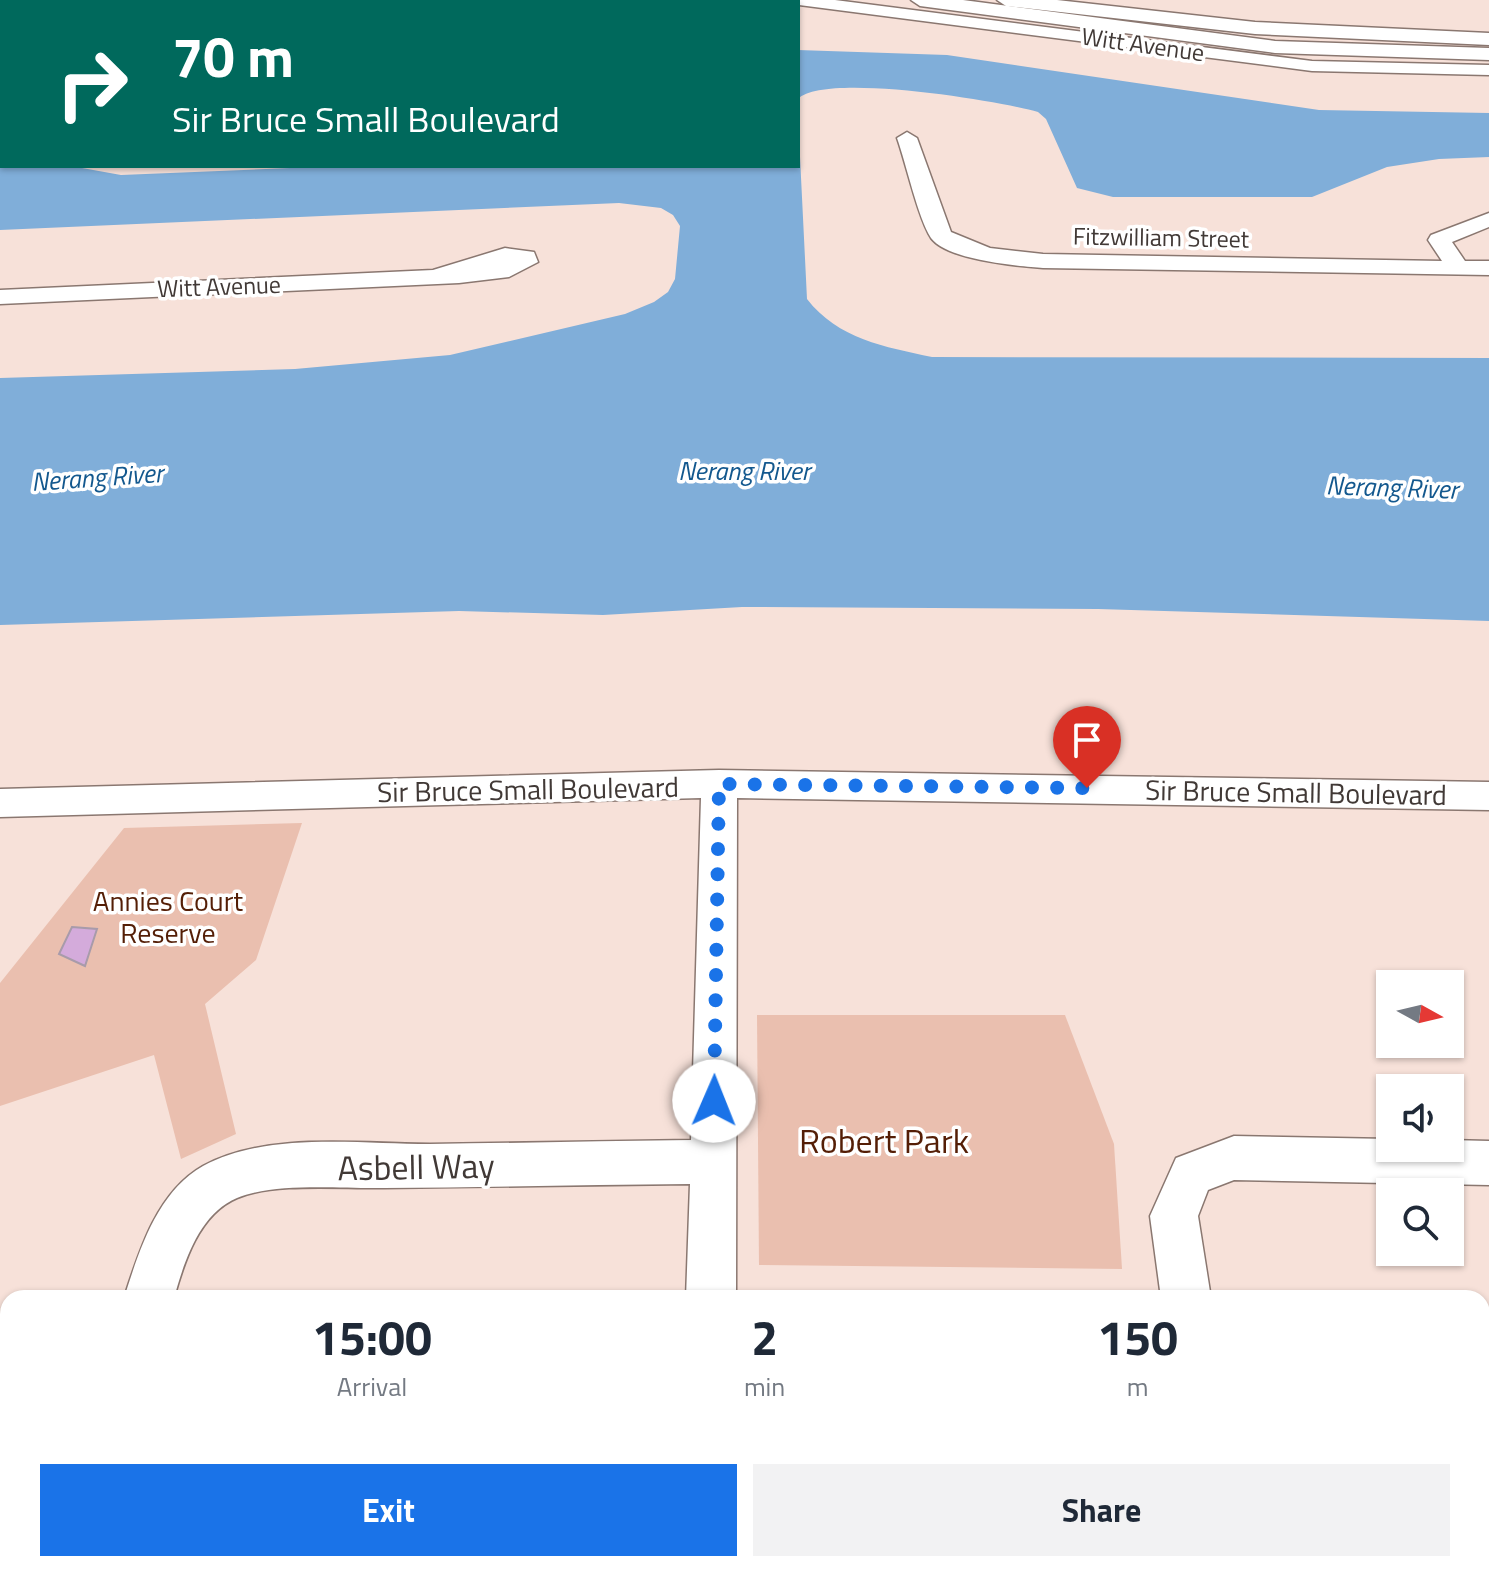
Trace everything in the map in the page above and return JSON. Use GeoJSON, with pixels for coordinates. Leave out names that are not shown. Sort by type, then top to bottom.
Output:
{"type":"FeatureCollection","features":[{"type":"Feature","properties":{"kind":"main road"},"geometry":{"type":"LineString","coordinates":[[920,0],[1275,47],[1489,54]]}},
{"type":"Feature","properties":{"kind":"main road"},"geometry":{"type":"LineString","coordinates":[[1006,0],[1255,28],[1489,39]]}},
{"type":"Feature","properties":{"kind":"main road"},"geometry":{"type":"LineString","coordinates":[[1111,0],[1325,19],[1489,25]]}},
{"type":"Feature","properties":{"kind":"street","name":"Witt Avenue"},"geometry":{"type":"LineString","coordinates":[[800,0],[1312,66],[1489,70]]}},
{"type":"Feature","properties":{"kind":"street","name":"Fitzwilliam Street"},"geometry":{"type":"LineString","coordinates":[[907,138],[941,236],[963,249],[1043,261],[1489,268]]}},
{"type":"Feature","properties":{"kind":"street"},"geometry":{"type":"LineString","coordinates":[[1458,267],[1439,240],[1489,219]]}},
{"type":"Feature","properties":{"kind":"street","name":"Witt Avenue"},"geometry":{"type":"LineString","coordinates":[[0,297],[439,276]]}},
{"type":"Feature","properties":{"kind":"street"},"geometry":{"type":"LineString","coordinates":[[711,1290],[719,784]]}},
{"type":"Feature","properties":{"kind":"street","name":"Sir Bruce Small Boulevard"},"geometry":{"type":"LineString","coordinates":[[0,803],[719,784],[1489,796]]}},
{"type":"Feature","properties":{"kind":"street"},"geometry":{"type":"LineString","coordinates":[[1185,1290],[1174,1216],[1192,1174],[1234,1158],[1489,1163]]}},
{"type":"Feature","properties":{"kind":"street","name":"Asbell Way"},"geometry":{"type":"LineString","coordinates":[[155,1279],[183,1212],[222,1180],[267,1170],[713,1162]]}},
{"type":"Feature","properties":{"kind":"green space","name":"Annies Court Reserve"},"geometry":{"type":"Polygon","coordinates":[[[302,823],[256,960],[205,1004],[236,1134],[181,1159],[154,1055],[0,1106],[0,983],[124,828],[302,823]]]}},
{"type":"Feature","properties":{"kind":"green space","name":"Robert Park"},"geometry":{"type":"Polygon","coordinates":[[[757,1015],[1065,1015],[1114,1144],[1122,1269],[759,1265],[757,1015]]]}},
{"type":"Feature","properties":{"kind":"water"},"geometry":{"type":"Polygon","coordinates":[[[800,50],[947,55],[1319,110],[1489,113],[1489,157],[1439,159],[1387,167],[1312,197],[1113,197],[1077,188],[1046,119],[1038,112],[914,91],[841,88],[814,91],[800,98],[800,50]]]}},
{"type":"Feature","properties":{"kind":"water","name":"Nerang River"},"geometry":{"type":"Polygon","coordinates":[[[800,157],[807,299],[833,324],[864,339],[897,349],[932,357],[1489,358],[1489,621],[1098,609],[742,607],[603,615],[459,611],[0,625],[0,378],[295,369],[450,355],[625,314],[654,302],[668,292],[675,279],[680,226],[673,215],[661,208],[619,203],[0,230],[0,168],[82,168],[121,175],[289,168],[800,168],[800,157]]]}},
{"type":"Feature","properties":{"kind":"building"},"geometry":{"type":"Polygon","coordinates":[[[72,927],[97,929],[85,966],[59,954],[72,927]]]}},
{"type":"Feature","properties":{"kind":"route"},"geometry":{"type":"LineString","coordinates":[[714,1101],[719,784],[1087,788]]}}]}
